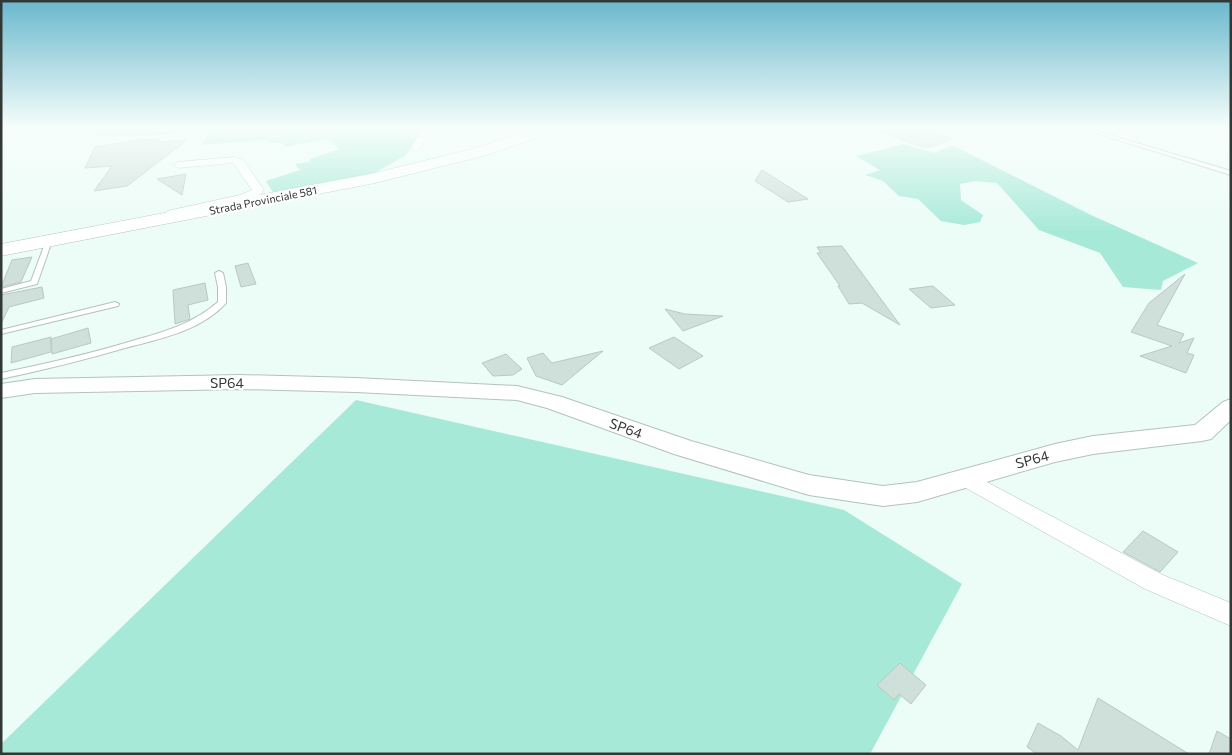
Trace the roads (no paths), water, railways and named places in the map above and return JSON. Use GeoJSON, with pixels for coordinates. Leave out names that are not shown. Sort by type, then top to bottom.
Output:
{"type":"FeatureCollection","features":[{"type":"Feature","properties":{"kind":"main road","name":"Strada Provinciale 581"},"geometry":{"type":"LineString","coordinates":[[1,250],[340,186],[432,163]]}},
{"type":"Feature","properties":{"kind":"street"},"geometry":{"type":"LineString","coordinates":[[178,165],[198,163]]}},
{"type":"Feature","properties":{"kind":"street"},"geometry":{"type":"LineString","coordinates":[[165,219],[170,214],[182,210],[244,198],[257,192],[258,190],[240,163]]}},
{"type":"Feature","properties":{"kind":"street","name":"SP64"},"geometry":{"type":"LineString","coordinates":[[1,391],[35,386],[240,382],[356,385],[510,393],[554,402],[683,448],[809,485],[883,496],[917,492],[1056,453],[1093,445],[1202,433],[1231,407]]}},
{"type":"Feature","properties":{"kind":"street"},"geometry":{"type":"LineString","coordinates":[[964,478],[1154,582],[1231,615]]}},
{"type":"Feature","properties":{"kind":"lane"},"geometry":{"type":"LineString","coordinates":[[1199,163],[1231,173]]}},
{"type":"Feature","properties":{"kind":"lane"},"geometry":{"type":"LineString","coordinates":[[1,291],[34,282],[49,241]]}},
{"type":"Feature","properties":{"kind":"lane"},"geometry":{"type":"LineString","coordinates":[[1,376],[97,354],[190,325],[214,312],[222,303],[222,287],[219,273]]}},
{"type":"Feature","properties":{"kind":"lane"},"geometry":{"type":"LineString","coordinates":[[1,332],[114,304]]}}]}
